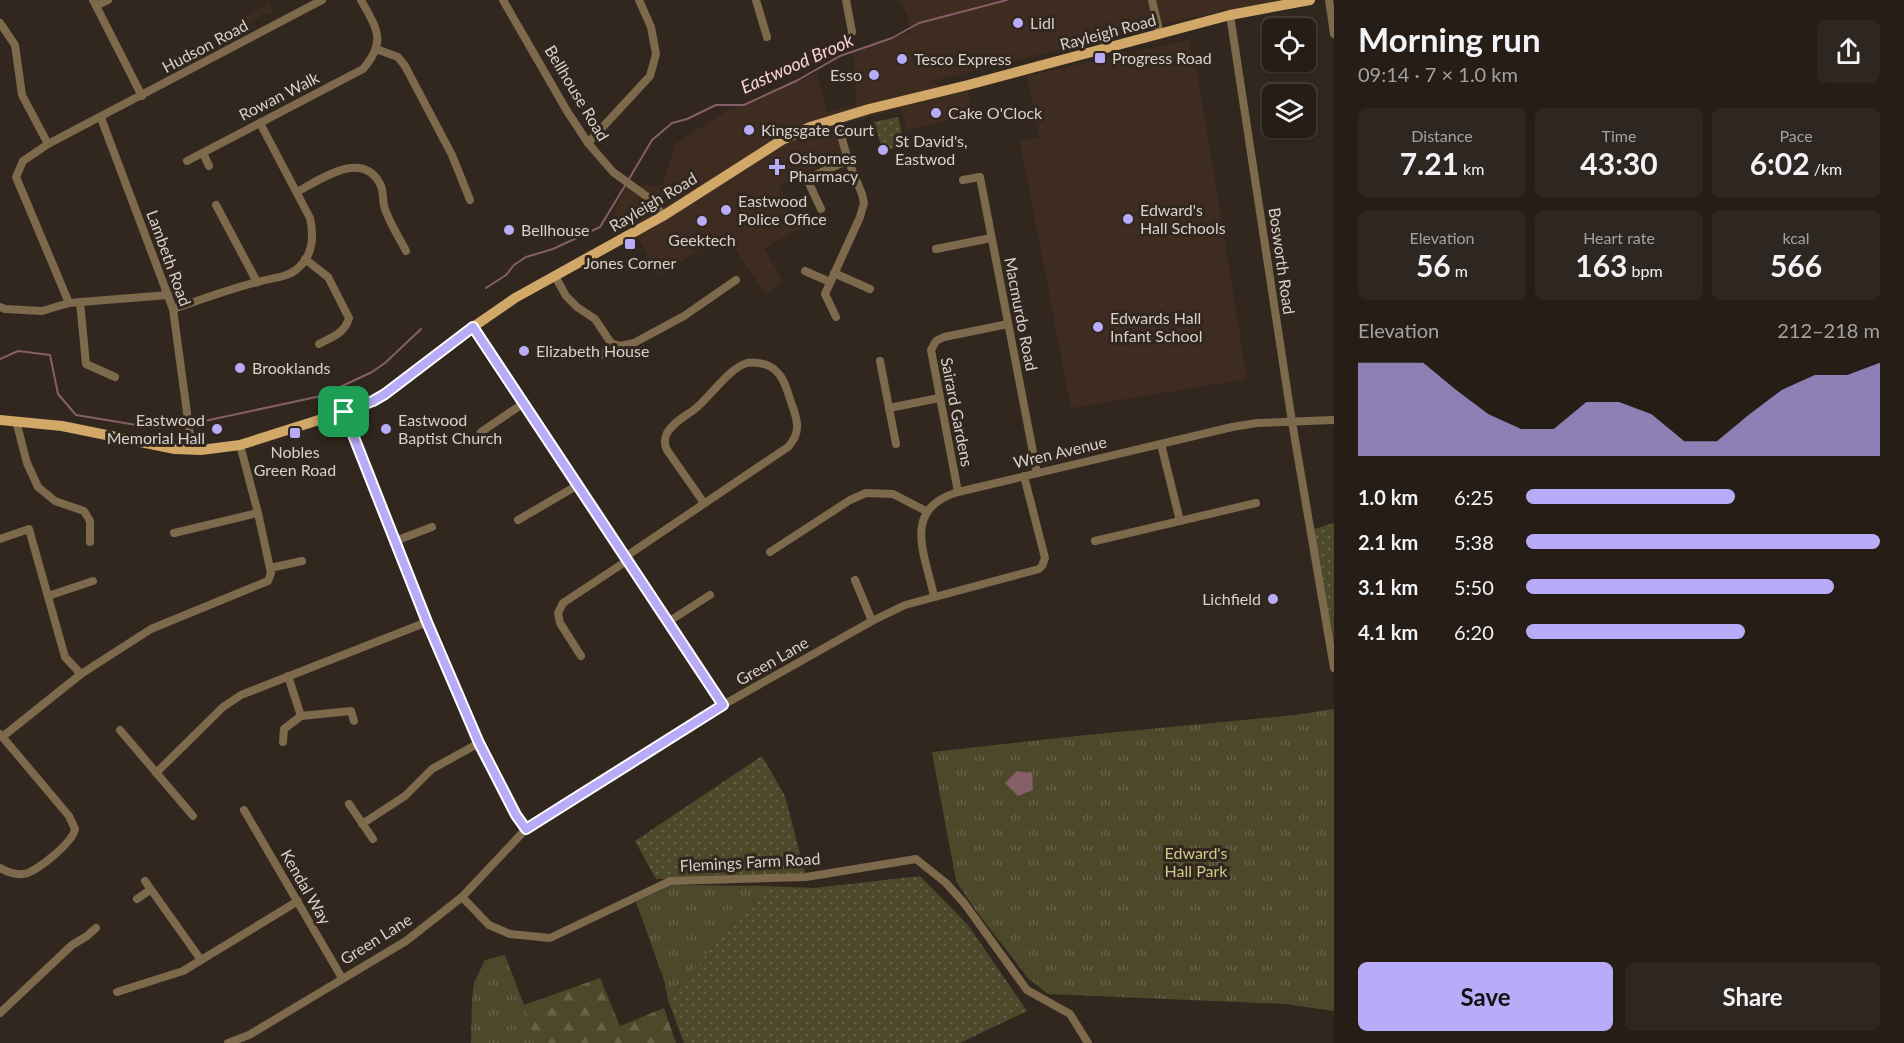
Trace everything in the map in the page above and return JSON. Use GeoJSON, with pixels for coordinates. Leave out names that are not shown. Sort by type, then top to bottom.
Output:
{"type":"FeatureCollection","features":[{"type":"Feature","properties":{"kind":"main road","name":"Rayleigh Road"},"geometry":{"type":"LineString","coordinates":[[0,420],[62,426],[192,450],[240,445],[344,412],[367,404],[385,394],[515,298],[663,216],[782,140],[810,127],[836,118],[1230,15],[1310,0]]}},
{"type":"Feature","properties":{"kind":"street"},"geometry":{"type":"LineString","coordinates":[[108,0],[94,3],[142,96]]}},
{"type":"Feature","properties":{"kind":"street","name":"Hudson Road"},"geometry":{"type":"LineString","coordinates":[[69,303],[16,177],[23,160],[48,144],[322,0]]}},
{"type":"Feature","properties":{"kind":"street"},"geometry":{"type":"LineString","coordinates":[[361,0],[378,35],[376,49],[398,57],[405,66],[452,155],[470,200]]}},
{"type":"Feature","properties":{"kind":"street","name":"Bellhouse Road"},"geometry":{"type":"LineString","coordinates":[[503,0],[588,143],[606,166],[653,201],[663,216]]}},
{"type":"Feature","properties":{"kind":"street"},"geometry":{"type":"LineString","coordinates":[[588,143],[650,76],[656,54],[651,27],[639,0]]}},
{"type":"Feature","properties":{"kind":"street"},"geometry":{"type":"LineString","coordinates":[[756,0],[767,38]]}},
{"type":"Feature","properties":{"kind":"street"},"geometry":{"type":"LineString","coordinates":[[846,0],[852,32]]}},
{"type":"Feature","properties":{"kind":"street"},"geometry":{"type":"LineString","coordinates":[[1152,0],[1160,34]]}},
{"type":"Feature","properties":{"kind":"street"},"geometry":{"type":"LineString","coordinates":[[1329,0],[1334,34]]}},
{"type":"Feature","properties":{"kind":"street","name":"Bosworth Road"},"geometry":{"type":"LineString","coordinates":[[1230,15],[1292,422],[1334,668]]}},
{"type":"Feature","properties":{"kind":"street"},"geometry":{"type":"LineString","coordinates":[[0,23],[15,45],[22,95],[48,144]]}},
{"type":"Feature","properties":{"kind":"street","name":"Rowan Walk"},"geometry":{"type":"LineString","coordinates":[[188,161],[363,69],[376,49]]}},
{"type":"Feature","properties":{"kind":"street","name":"Lambeth Road"},"geometry":{"type":"LineString","coordinates":[[101,118],[173,309],[192,450]]}},
{"type":"Feature","properties":{"kind":"street"},"geometry":{"type":"LineString","coordinates":[[836,118],[864,203],[860,218],[825,296],[836,317]]}},
{"type":"Feature","properties":{"kind":"street"},"geometry":{"type":"LineString","coordinates":[[173,309],[257,282],[281,277],[296,270],[305,260],[311,247],[313,232],[310,218],[260,123]]}},
{"type":"Feature","properties":{"kind":"street"},"geometry":{"type":"LineString","coordinates":[[202,153],[209,166]]}},
{"type":"Feature","properties":{"kind":"street"},"geometry":{"type":"LineString","coordinates":[[821,209],[807,179],[848,160]]}},
{"type":"Feature","properties":{"kind":"street"},"geometry":{"type":"LineString","coordinates":[[297,192],[341,169],[359,168],[373,174],[382,188],[384,207],[406,251]]}},
{"type":"Feature","properties":{"kind":"street","name":"Macmurdo Road"},"geometry":{"type":"LineString","coordinates":[[963,180],[980,177],[1037,473]]}},
{"type":"Feature","properties":{"kind":"street"},"geometry":{"type":"LineString","coordinates":[[216,205],[257,282]]}},
{"type":"Feature","properties":{"kind":"street"},"geometry":{"type":"LineString","coordinates":[[212,220],[221,215]]}},
{"type":"Feature","properties":{"kind":"street"},"geometry":{"type":"LineString","coordinates":[[936,249],[991,238]]}},
{"type":"Feature","properties":{"kind":"street"},"geometry":{"type":"LineString","coordinates":[[305,260],[328,277],[344,304],[349,318],[343,331],[320,344]]}},
{"type":"Feature","properties":{"kind":"street"},"geometry":{"type":"LineString","coordinates":[[805,271],[830,282]]}},
{"type":"Feature","properties":{"kind":"street"},"geometry":{"type":"LineString","coordinates":[[834,273],[870,289]]}},
{"type":"Feature","properties":{"kind":"street"},"geometry":{"type":"LineString","coordinates":[[555,276],[566,296],[595,319],[611,344],[620,346],[634,343],[684,316],[736,280]]}},
{"type":"Feature","properties":{"kind":"street"},"geometry":{"type":"LineString","coordinates":[[0,307],[42,311],[69,303],[168,296]]}},
{"type":"Feature","properties":{"kind":"street"},"geometry":{"type":"LineString","coordinates":[[80,302],[86,364],[115,377]]}},
{"type":"Feature","properties":{"kind":"street","name":"Sairard Gardens"},"geometry":{"type":"LineString","coordinates":[[958,492],[931,354],[933,344],[944,337],[1008,324]]}},
{"type":"Feature","properties":{"kind":"street"},"geometry":{"type":"LineString","coordinates":[[473,327],[723,705]]}},
{"type":"Feature","properties":{"kind":"street"},"geometry":{"type":"LineString","coordinates":[[603,355],[611,344]]}},
{"type":"Feature","properties":{"kind":"street"},"geometry":{"type":"LineString","coordinates":[[880,361],[896,444]]}},
{"type":"Feature","properties":{"kind":"street"},"geometry":{"type":"LineString","coordinates":[[581,656],[560,623],[558,613],[563,603],[704,503],[788,447],[797,435],[798,422],[785,384],[776,371],[769,366],[753,363],[740,366],[665,435],[667,450],[704,503]]}},
{"type":"Feature","properties":{"kind":"street"},"geometry":{"type":"LineString","coordinates":[[889,408],[939,398]]}},
{"type":"Feature","properties":{"kind":"street"},"geometry":{"type":"LineString","coordinates":[[481,432],[524,403]]}},
{"type":"Feature","properties":{"kind":"street"},"geometry":{"type":"LineString","coordinates":[[344,412],[427,622],[479,743],[516,815],[526,829]]}},
{"type":"Feature","properties":{"kind":"street","name":"Wren Avenue"},"geometry":{"type":"LineString","coordinates":[[926,511],[940,498],[958,492],[1245,425],[1334,420]]}},
{"type":"Feature","properties":{"kind":"street"},"geometry":{"type":"LineString","coordinates":[[16,421],[27,463],[38,487],[54,501],[78,508],[87,514],[90,521],[90,542]]}},
{"type":"Feature","properties":{"kind":"street"},"geometry":{"type":"LineString","coordinates":[[1161,444],[1180,521]]}},
{"type":"Feature","properties":{"kind":"street"},"geometry":{"type":"LineString","coordinates":[[0,868],[21,874],[28,873],[45,862],[71,838],[75,829],[69,816],[1,736],[81,674],[151,629],[268,581],[270,568],[240,445]]}},
{"type":"Feature","properties":{"kind":"street","name":"Green Lane"},"geometry":{"type":"LineString","coordinates":[[228,1043],[249,1035],[406,941],[462,897],[526,829],[723,705],[904,605],[1034,571],[1042,566],[1044,553],[1024,476]]}},
{"type":"Feature","properties":{"kind":"street"},"geometry":{"type":"LineString","coordinates":[[518,520],[578,485]]}},
{"type":"Feature","properties":{"kind":"street"},"geometry":{"type":"LineString","coordinates":[[770,552],[850,500],[866,493],[893,494],[926,511],[922,524],[922,538],[934,596]]}},
{"type":"Feature","properties":{"kind":"street"},"geometry":{"type":"LineString","coordinates":[[1095,541],[1256,503]]}},
{"type":"Feature","properties":{"kind":"street"},"geometry":{"type":"LineString","coordinates":[[174,533],[258,513]]}},
{"type":"Feature","properties":{"kind":"street"},"geometry":{"type":"LineString","coordinates":[[396,541],[432,527]]}},
{"type":"Feature","properties":{"kind":"street"},"geometry":{"type":"LineString","coordinates":[[0,539],[29,529],[64,657],[81,674]]}},
{"type":"Feature","properties":{"kind":"street"},"geometry":{"type":"LineString","coordinates":[[270,568],[302,561]]}},
{"type":"Feature","properties":{"kind":"street"},"geometry":{"type":"LineString","coordinates":[[855,580],[872,621]]}},
{"type":"Feature","properties":{"kind":"street"},"geometry":{"type":"LineString","coordinates":[[48,596],[93,581]]}},
{"type":"Feature","properties":{"kind":"street"},"geometry":{"type":"LineString","coordinates":[[668,622],[710,595]]}},
{"type":"Feature","properties":{"kind":"street"},"geometry":{"type":"LineString","coordinates":[[156,774],[223,707],[241,694],[427,622]]}},
{"type":"Feature","properties":{"kind":"street"},"geometry":{"type":"LineString","coordinates":[[288,676],[301,716]]}},
{"type":"Feature","properties":{"kind":"street"},"geometry":{"type":"LineString","coordinates":[[283,742],[284,729],[301,716],[351,711],[354,721]]}},
{"type":"Feature","properties":{"kind":"street"},"geometry":{"type":"LineString","coordinates":[[120,730],[193,816]]}},
{"type":"Feature","properties":{"kind":"street"},"geometry":{"type":"LineString","coordinates":[[362,824],[405,796],[432,770],[479,743]]}},
{"type":"Feature","properties":{"kind":"street"},"geometry":{"type":"LineString","coordinates":[[349,804],[373,840]]}},
{"type":"Feature","properties":{"kind":"street","name":"Kendal Way"},"geometry":{"type":"LineString","coordinates":[[244,810],[342,978]]}},
{"type":"Feature","properties":{"kind":"street","name":"Flemings Farm Road"},"geometry":{"type":"LineString","coordinates":[[462,897],[489,926],[510,934],[550,938],[670,882],[806,877],[916,859],[946,883],[964,903],[1027,990],[1070,1014],[1088,1043]]}},
{"type":"Feature","properties":{"kind":"street"},"geometry":{"type":"LineString","coordinates":[[145,881],[201,960]]}},
{"type":"Feature","properties":{"kind":"street"},"geometry":{"type":"LineString","coordinates":[[137,899],[150,890]]}},
{"type":"Feature","properties":{"kind":"street"},"geometry":{"type":"LineString","coordinates":[[117,992],[183,971],[298,901]]}},
{"type":"Feature","properties":{"kind":"street"},"geometry":{"type":"LineString","coordinates":[[0,1013],[72,945],[96,928]]}},
{"type":"Feature","properties":{"kind":"shaded area"},"geometry":{"type":"Polygon","coordinates":[[[899,0],[1280,0],[1166,23],[928,82],[968,91],[971,114],[907,131],[901,108],[839,125],[848,153],[779,186],[801,228],[764,248],[783,282],[765,294],[725,234],[658,276],[638,238],[613,214],[626,186],[663,185],[675,144],[725,112],[817,73],[827,112],[857,105],[853,53],[910,32],[908,17],[899,0]]]}},
{"type":"Feature","properties":{"kind":"shaded area"},"geometry":{"type":"Polygon","coordinates":[[[269,2],[274,12],[268,15],[267,13],[245,25],[242,19],[269,2]]]}},
{"type":"Feature","properties":{"kind":"shaded area","name":"Edward's Hall Schools"},"geometry":{"type":"Polygon","coordinates":[[[1188,40],[1198,76],[1247,379],[1071,408],[1020,142],[1039,137],[1027,76],[1188,40]]]}},
{"type":"Feature","properties":{"kind":"shaded area"},"geometry":{"type":"Polygon","coordinates":[[[1017,771],[1032,773],[1033,790],[1018,796],[1005,783],[1017,771]]]}},
{"type":"Feature","properties":{"kind":"green space"},"geometry":{"type":"Polygon","coordinates":[[[898,117],[905,145],[883,151],[874,122],[898,117]]]}},
{"type":"Feature","properties":{"kind":"green space"},"geometry":{"type":"Polygon","coordinates":[[[1334,523],[1334,645],[1311,530],[1334,523]]]}},
{"type":"Feature","properties":{"kind":"green space","name":"Edward's Hall Park"},"geometry":{"type":"Polygon","coordinates":[[[1334,709],[1334,1011],[1285,1004],[1048,994],[1028,978],[956,881],[932,752],[1295,715],[1334,709]]]}},
{"type":"Feature","properties":{"kind":"green space"},"geometry":{"type":"Polygon","coordinates":[[[762,756],[785,796],[805,873],[656,879],[635,841],[762,756]]]}},
{"type":"Feature","properties":{"kind":"green space"},"geometry":{"type":"Polygon","coordinates":[[[920,876],[968,925],[1027,1011],[960,1043],[684,1043],[668,1000],[764,886],[814,888],[920,876]]]}},
{"type":"Feature","properties":{"kind":"green space"},"geometry":{"type":"Polygon","coordinates":[[[670,885],[764,886],[668,1000],[664,980],[636,902],[670,885]]]}},
{"type":"Feature","properties":{"kind":"green space"},"geometry":{"type":"Polygon","coordinates":[[[505,955],[524,1005],[535,1043],[471,1043],[474,983],[485,960],[505,955]]]}},
{"type":"Feature","properties":{"kind":"green space"},"geometry":{"type":"Polygon","coordinates":[[[600,978],[620,1026],[664,1008],[676,1043],[535,1043],[524,1005],[600,978]]]}},
{"type":"Feature","properties":{"kind":"waterway","name":"Eastwood Brook"},"geometry":{"type":"LineString","coordinates":[[629,179],[652,140],[672,123],[687,119],[716,105],[744,105],[798,80],[840,56],[892,38],[919,23],[1007,0]]}},
{"type":"Feature","properties":{"kind":"waterway","name":"Eastwood Brook"},"geometry":{"type":"LineString","coordinates":[[486,288],[506,275],[514,265],[526,257],[553,249],[600,227],[626,184]]}},
{"type":"Feature","properties":{"kind":"waterway","name":"Eastwood Brook"},"geometry":{"type":"LineString","coordinates":[[0,359],[18,351],[50,355],[58,394],[76,415],[155,428],[209,420],[321,396],[372,372],[385,363],[421,329]]}},
{"type":"Feature","properties":{"kind":"place","name":"Lidl"},"geometry":{"type":"Point","coordinates":[1018,23]}},
{"type":"Feature","properties":{"kind":"place","name":"Progress Road"},"geometry":{"type":"Point","coordinates":[1100,58]}},
{"type":"Feature","properties":{"kind":"place","name":"Tesco Express"},"geometry":{"type":"Point","coordinates":[902,59]}},
{"type":"Feature","properties":{"kind":"place","name":"Esso"},"geometry":{"type":"Point","coordinates":[874,75]}},
{"type":"Feature","properties":{"kind":"place","name":"Cake O'Clock"},"geometry":{"type":"Point","coordinates":[936,113]}},
{"type":"Feature","properties":{"kind":"place","name":"Kingsgate Court"},"geometry":{"type":"Point","coordinates":[749,130]}},
{"type":"Feature","properties":{"kind":"place","name":"St David's, Eastwod"},"geometry":{"type":"Point","coordinates":[883,150]}},
{"type":"Feature","properties":{"kind":"place","name":"Osbornes Pharmacy"},"geometry":{"type":"Point","coordinates":[777,167]}},
{"type":"Feature","properties":{"kind":"place","name":"Eastwood Police Office"},"geometry":{"type":"Point","coordinates":[726,210]}},
{"type":"Feature","properties":{"kind":"place","name":"Edward's Hall Schools"},"geometry":{"type":"Point","coordinates":[1128,219]}},
{"type":"Feature","properties":{"kind":"place","name":"Geektech"},"geometry":{"type":"Point","coordinates":[702,221]}},
{"type":"Feature","properties":{"kind":"place","name":"Bellhouse"},"geometry":{"type":"Point","coordinates":[509,230]}},
{"type":"Feature","properties":{"kind":"place","name":"Jones Corner"},"geometry":{"type":"Point","coordinates":[630,244]}},
{"type":"Feature","properties":{"kind":"place","name":"Edwards Hall Infant School"},"geometry":{"type":"Point","coordinates":[1098,327]}},
{"type":"Feature","properties":{"kind":"place","name":"Elizabeth House"},"geometry":{"type":"Point","coordinates":[524,351]}},
{"type":"Feature","properties":{"kind":"place","name":"Brooklands"},"geometry":{"type":"Point","coordinates":[240,368]}},
{"type":"Feature","properties":{"kind":"place","name":"Eastwood Memorial Hall"},"geometry":{"type":"Point","coordinates":[217,429]}},
{"type":"Feature","properties":{"kind":"place","name":"Eastwood Baptist Church"},"geometry":{"type":"Point","coordinates":[386,429]}},
{"type":"Feature","properties":{"kind":"place","name":"Nobles Green Road"},"geometry":{"type":"Point","coordinates":[295,433]}},
{"type":"Feature","properties":{"kind":"place","name":"Lichfield"},"geometry":{"type":"Point","coordinates":[1273,599]}},
{"type":"Feature","properties":{"kind":"route"},"geometry":{"type":"LineString","coordinates":[[473,327],[723,705],[526,829],[516,815],[479,743],[427,622],[344,412],[385,394],[473,327]]}}]}
